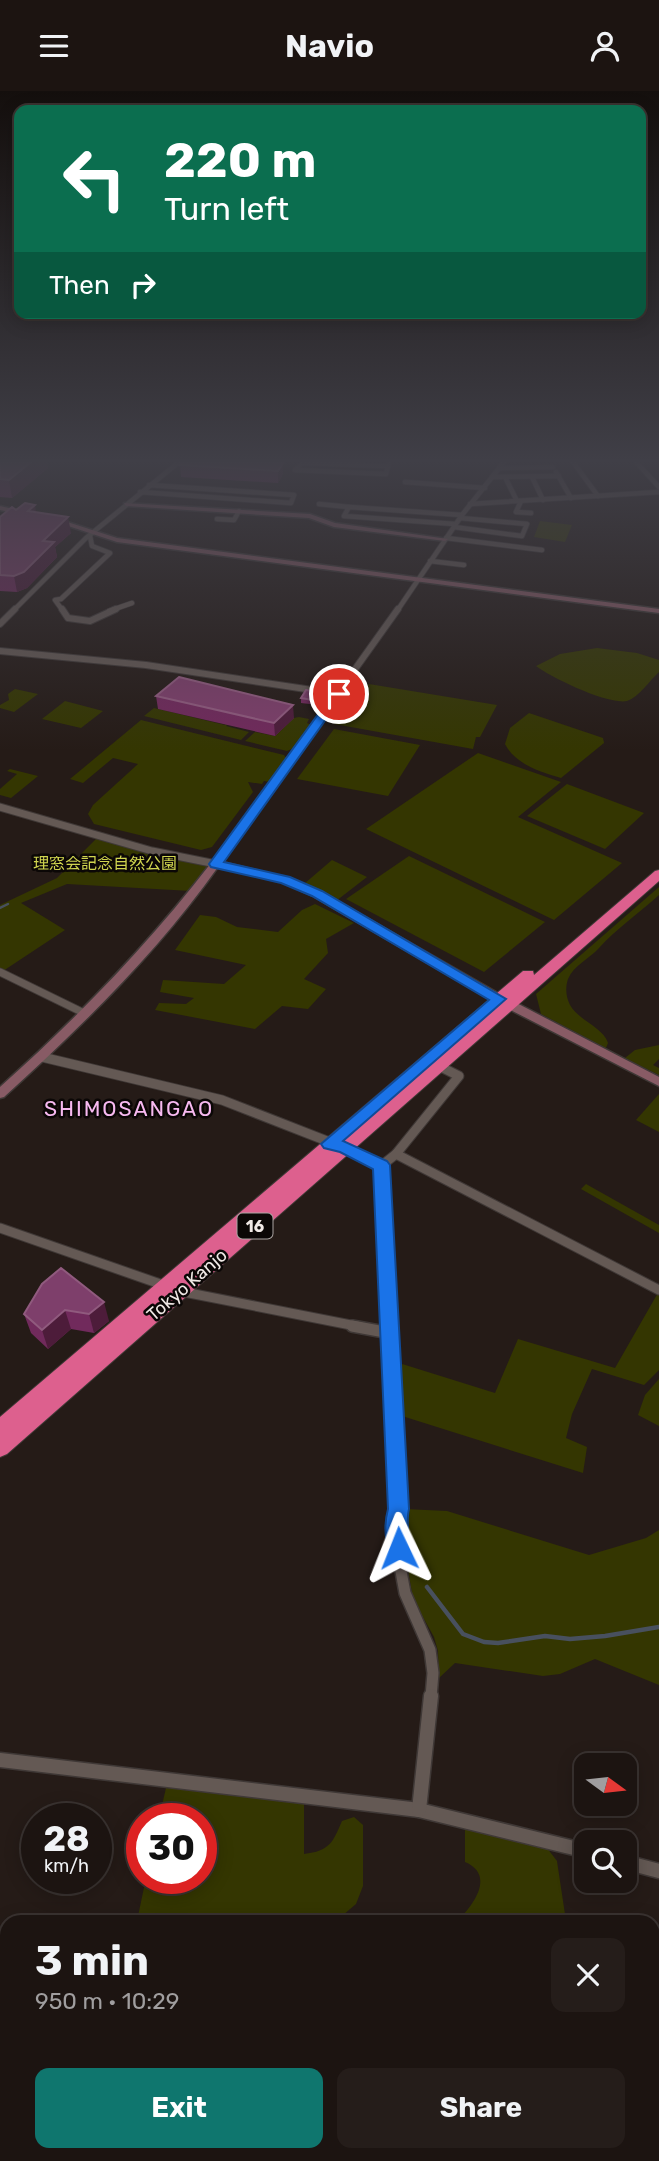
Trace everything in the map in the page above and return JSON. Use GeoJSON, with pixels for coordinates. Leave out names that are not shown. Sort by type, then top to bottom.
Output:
{"type":"FeatureCollection","features":[{"type":"Feature","properties":{"kind":"highway","name":"Tokyo Kanjo"},"geometry":{"type":"LineString","coordinates":[[337,1146],[439,1066],[504,1002],[659,860]]}},
{"type":"Feature","properties":{"kind":"highway","name":"Tokyo Kanjo"},"geometry":{"type":"LineString","coordinates":[[0,1429],[172,1289],[504,1002],[659,874]]}},
{"type":"Feature","properties":{"kind":"highway","name":"Tokyo Kanjo"},"geometry":{"type":"LineString","coordinates":[[0,1448],[172,1289]]}},
{"type":"Feature","properties":{"kind":"street"},"geometry":{"type":"LineString","coordinates":[[0,624],[66,559]]}},
{"type":"Feature","properties":{"kind":"street"},"geometry":{"type":"LineString","coordinates":[[104,559],[61,599],[55,600],[68,618],[90,621],[132,603]]}},
{"type":"Feature","properties":{"kind":"street"},"geometry":{"type":"LineString","coordinates":[[261,559],[659,611]]}},
{"type":"Feature","properties":{"kind":"street"},"geometry":{"type":"LineString","coordinates":[[0,1094],[42,1057],[148,951],[216,864],[339,694],[430,561],[464,565]]}},
{"type":"Feature","properties":{"kind":"street"},"geometry":{"type":"LineString","coordinates":[[0,651],[146,665],[339,694]]}},
{"type":"Feature","properties":{"kind":"street"},"geometry":{"type":"LineString","coordinates":[[0,807],[152,851],[285,880],[317,894],[504,1002],[659,1082]]}},
{"type":"Feature","properties":{"kind":"street"},"geometry":{"type":"LineString","coordinates":[[0,972],[86,1014]]}},
{"type":"Feature","properties":{"kind":"street"},"geometry":{"type":"LineString","coordinates":[[42,1057],[222,1100],[381,1165]]}},
{"type":"Feature","properties":{"kind":"street"},"geometry":{"type":"LineString","coordinates":[[381,1165],[396,1154],[458,1076],[439,1066]]}},
{"type":"Feature","properties":{"kind":"street"},"geometry":{"type":"LineString","coordinates":[[396,1154],[659,1290]]}},
{"type":"Feature","properties":{"kind":"street"},"geometry":{"type":"LineString","coordinates":[[381,1165],[398,1509],[395,1522],[407,1601],[429,1637],[432,1653],[433,1673],[419,1810]]}},
{"type":"Feature","properties":{"kind":"street"},"geometry":{"type":"LineString","coordinates":[[0,1228],[172,1289],[390,1333]]}},
{"type":"Feature","properties":{"kind":"street"},"geometry":{"type":"LineString","coordinates":[[0,1760],[419,1810],[574,1848]]}},
{"type":"Feature","properties":{"kind":"street"},"geometry":{"type":"LineString","coordinates":[[637,1865],[659,1871]]}},
{"type":"Feature","properties":{"kind":"green space"},"geometry":{"type":"Polygon","coordinates":[[[597,648],[637,653],[659,660],[659,672],[636,696],[627,701],[618,701],[580,689],[536,666],[560,654],[597,648]]]}},
{"type":"Feature","properties":{"kind":"green space"},"geometry":{"type":"Polygon","coordinates":[[[369,684],[497,705],[480,737],[476,737],[473,749],[334,724],[340,715],[347,716],[369,684]]]}},
{"type":"Feature","properties":{"kind":"green space"},"geometry":{"type":"Polygon","coordinates":[[[15,689],[38,694],[14,712],[0,708],[0,705],[9,700],[8,694],[15,689]]]}},
{"type":"Feature","properties":{"kind":"green space"},"geometry":{"type":"Polygon","coordinates":[[[65,701],[103,711],[81,728],[42,719],[65,701]]]}},
{"type":"Feature","properties":{"kind":"green space"},"geometry":{"type":"Polygon","coordinates":[[[154,708],[225,725],[232,717],[226,726],[249,732],[241,740],[144,716],[154,708]]]}},
{"type":"Feature","properties":{"kind":"green space"},"geometry":{"type":"Polygon","coordinates":[[[529,713],[603,738],[604,743],[561,778],[537,770],[515,757],[505,744],[510,728],[529,713]]]}},
{"type":"Feature","properties":{"kind":"green space"},"geometry":{"type":"Polygon","coordinates":[[[294,718],[309,719],[307,723],[311,725],[294,748],[287,751],[245,741],[255,732],[275,736],[294,718]]]}},
{"type":"Feature","properties":{"kind":"green space"},"geometry":{"type":"Polygon","coordinates":[[[141,720],[284,755],[286,758],[270,782],[248,782],[253,792],[212,847],[201,850],[94,824],[88,814],[93,805],[138,764],[113,758],[83,783],[70,779],[141,720]]]}},
{"type":"Feature","properties":{"kind":"green space"},"geometry":{"type":"Polygon","coordinates":[[[334,729],[420,745],[388,796],[297,779],[334,729]]]}},
{"type":"Feature","properties":{"kind":"green space"},"geometry":{"type":"Polygon","coordinates":[[[478,753],[561,782],[518,817],[622,863],[554,920],[366,829],[478,753]]]}},
{"type":"Feature","properties":{"kind":"green space"},"geometry":{"type":"Polygon","coordinates":[[[10,769],[38,776],[11,798],[0,795],[0,789],[17,774],[7,771],[10,769]]]}},
{"type":"Feature","properties":{"kind":"green space"},"geometry":{"type":"Polygon","coordinates":[[[567,784],[644,813],[605,849],[527,816],[567,784]]]}},
{"type":"Feature","properties":{"kind":"green space","name":"理窓会記念自然公園"},"geometry":{"type":"Polygon","coordinates":[[[97,838],[210,865],[191,891],[67,884],[21,903],[65,930],[0,973],[0,905],[57,878],[97,838]]]}},
{"type":"Feature","properties":{"kind":"green space"},"geometry":{"type":"Polygon","coordinates":[[[409,856],[545,922],[484,972],[346,899],[409,856]]]}},
{"type":"Feature","properties":{"kind":"green space"},"geometry":{"type":"Polygon","coordinates":[[[332,860],[367,877],[336,901],[304,884],[332,860]]]}},
{"type":"Feature","properties":{"kind":"green space"},"geometry":{"type":"Polygon","coordinates":[[[659,887],[659,895],[578,966],[568,979],[566,992],[570,1005],[605,1037],[608,1043],[606,1048],[541,1014],[536,994],[659,887]]]}},
{"type":"Feature","properties":{"kind":"green space"},"geometry":{"type":"Polygon","coordinates":[[[315,904],[354,923],[326,939],[328,953],[304,979],[326,989],[308,1009],[282,1006],[255,1029],[155,1010],[159,1003],[186,1004],[194,998],[160,992],[163,980],[224,984],[246,965],[175,950],[200,915],[216,917],[237,927],[278,932],[302,910],[315,904]]]}},
{"type":"Feature","properties":{"kind":"green space"},"geometry":{"type":"Polygon","coordinates":[[[659,1045],[659,1059],[653,1065],[659,1068],[659,1075],[625,1058],[635,1050],[659,1045]]]}},
{"type":"Feature","properties":{"kind":"green space"},"geometry":{"type":"Polygon","coordinates":[[[659,1094],[659,1132],[636,1120],[659,1094]]]}},
{"type":"Feature","properties":{"kind":"green space"},"geometry":{"type":"Polygon","coordinates":[[[586,1184],[659,1225],[659,1233],[581,1189],[586,1184]]]}},
{"type":"Feature","properties":{"kind":"green space"},"geometry":{"type":"Polygon","coordinates":[[[659,1291],[659,1370],[644,1385],[592,1369],[572,1414],[566,1438],[587,1447],[583,1473],[402,1416],[399,1363],[495,1393],[518,1339],[615,1368],[659,1291]]]}},
{"type":"Feature","properties":{"kind":"green space"},"geometry":{"type":"Polygon","coordinates":[[[659,1379],[659,1426],[638,1415],[645,1395],[659,1379]]]}},
{"type":"Feature","properties":{"kind":"green space"},"geometry":{"type":"Polygon","coordinates":[[[405,1509],[447,1511],[589,1555],[646,1538],[659,1530],[659,1685],[595,1659],[560,1674],[543,1676],[455,1663],[439,1678],[438,1651],[434,1637],[413,1599],[400,1521],[405,1516],[405,1509]]]}},
{"type":"Feature","properties":{"kind":"green space"},"geometry":{"type":"Polygon","coordinates":[[[166,1788],[304,1803],[304,1854],[325,1848],[333,1840],[342,1821],[354,1817],[363,1825],[363,1886],[356,1904],[343,1915],[138,1915],[143,1894],[217,1894],[217,1803],[162,1803],[166,1788]]]}},
{"type":"Feature","properties":{"kind":"green space"},"geometry":{"type":"Polygon","coordinates":[[[465,1829],[547,1848],[557,1861],[565,1915],[462,1915],[475,1899],[480,1882],[474,1868],[465,1862],[465,1829]]]}},
{"type":"Feature","properties":{"kind":"building"},"geometry":{"type":"Polygon","coordinates":[[[0,559],[37,559],[24,572],[14,576],[0,575],[0,559]]]}},
{"type":"Feature","properties":{"kind":"building"},"geometry":{"type":"Polygon","coordinates":[[[179,677],[293,705],[274,723],[156,696],[179,677]]]}},
{"type":"Feature","properties":{"kind":"building"},"geometry":{"type":"Polygon","coordinates":[[[306,690],[324,693],[318,701],[301,698],[306,690]]]}},
{"type":"Feature","properties":{"kind":"building"},"geometry":{"type":"Polygon","coordinates":[[[61,1268],[104,1302],[89,1314],[65,1310],[42,1330],[24,1314],[42,1284],[61,1268]]]}},
{"type":"Feature","properties":{"kind":"waterway"},"geometry":{"type":"LineString","coordinates":[[0,908],[8,904]]}},
{"type":"Feature","properties":{"kind":"waterway"},"geometry":{"type":"LineString","coordinates":[[427,1587],[463,1634],[484,1642],[498,1643],[545,1636],[570,1639],[659,1627]]}},
{"type":"Feature","properties":{"kind":"district","name":"SHIMOSANGAO"},"geometry":{"type":"Point","coordinates":[129,1109]}},
{"type":"Feature","properties":{"kind":"route"},"geometry":{"type":"LineString","coordinates":[[339,694],[216,864],[285,880],[317,894],[499,999],[329,1144],[345,1148],[381,1165],[398,1509],[395,1522],[399,1548]]}}]}
